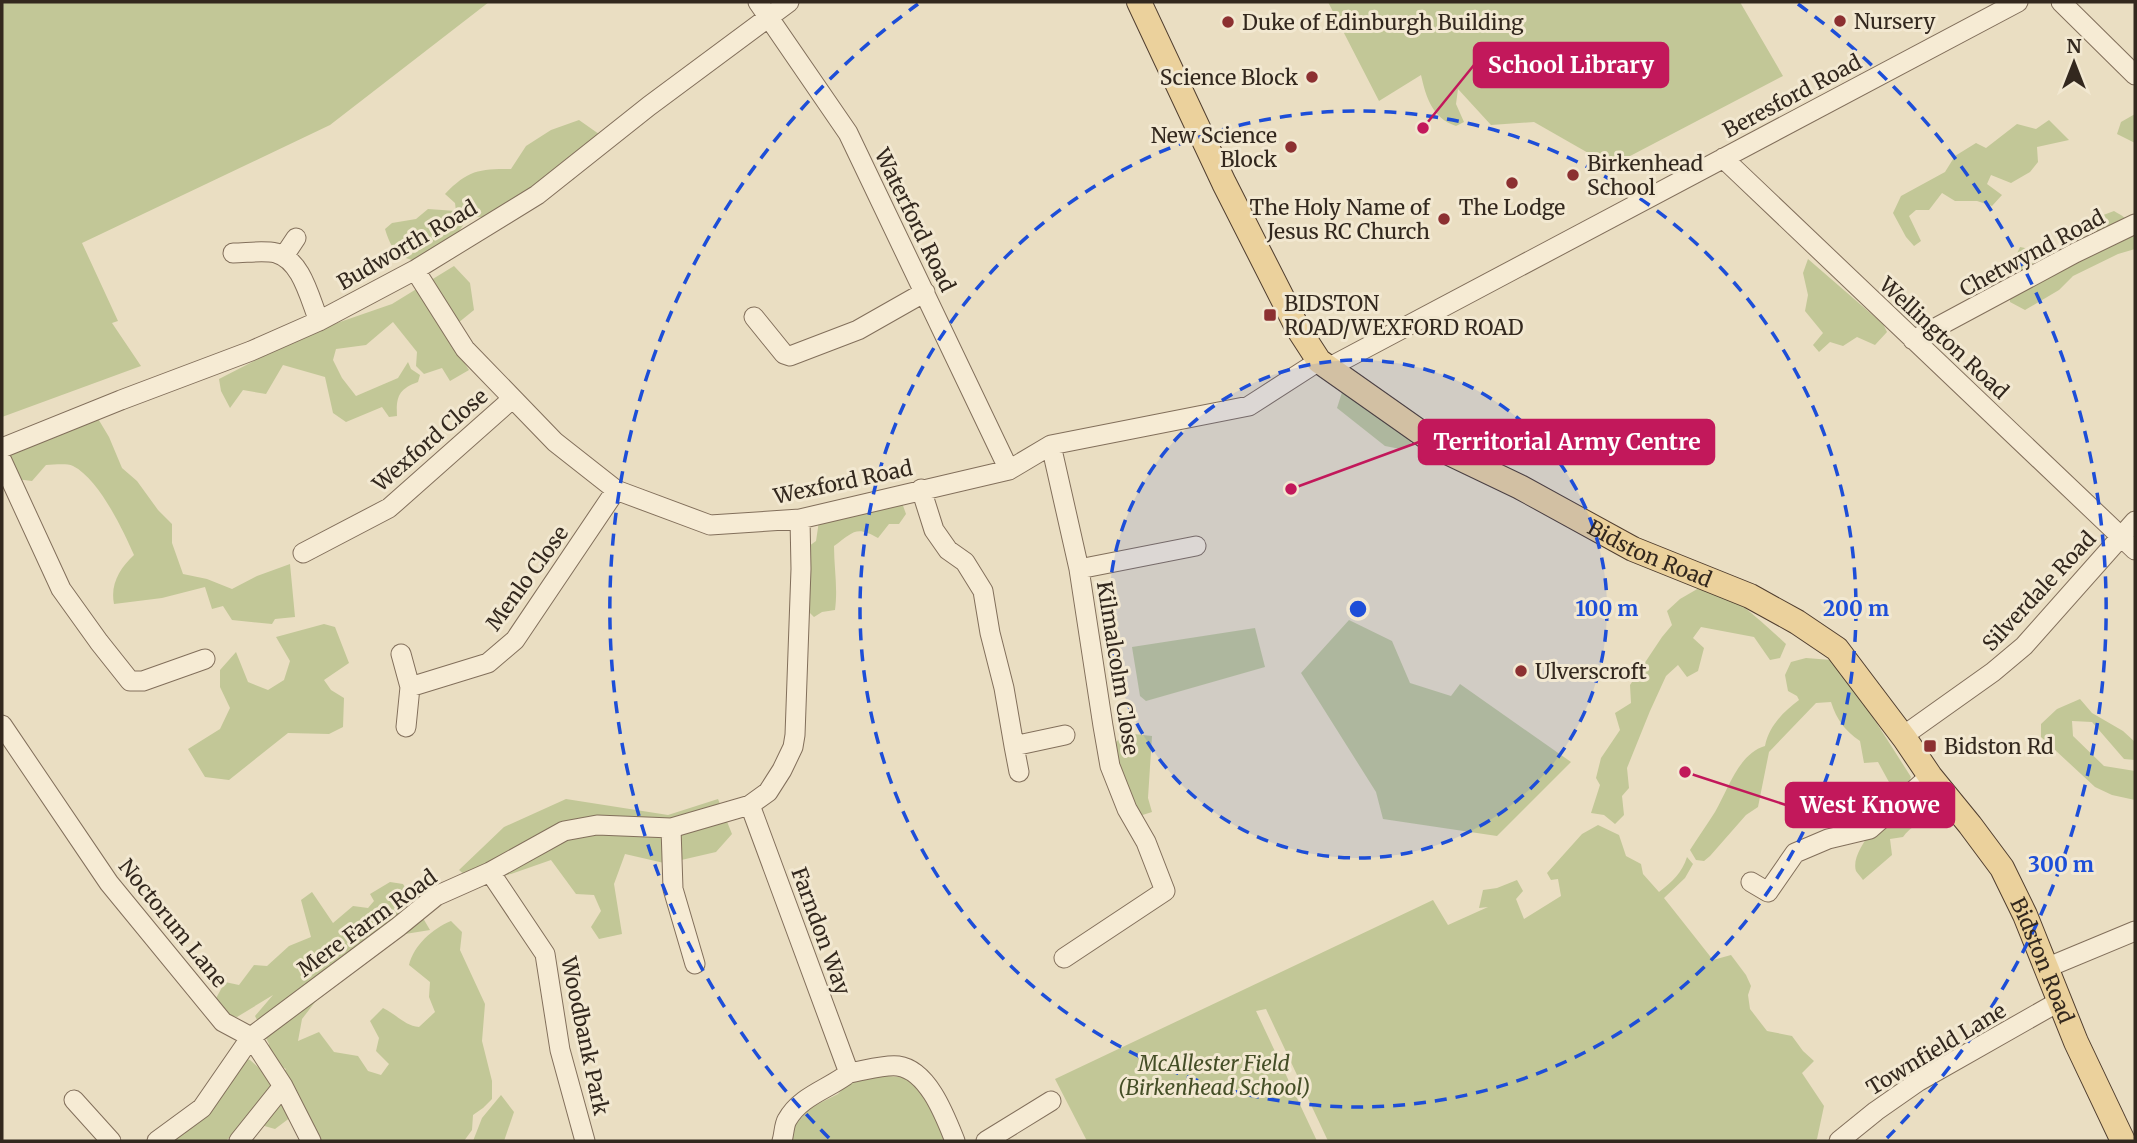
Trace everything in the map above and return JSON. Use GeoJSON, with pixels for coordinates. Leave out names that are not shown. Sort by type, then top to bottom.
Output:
{"type":"FeatureCollection","features":[{"type":"Feature","properties":{"kind":"main road","name":"Bidston Road"},"geometry":{"type":"LineString","coordinates":[[1139,2],[1224,183],[1297,327],[1323,365],[1451,454],[1520,487],[1633,549],[1750,596],[1797,622],[1837,649],[1930,776],[2002,868],[2025,915],[2076,1042],[2123,1141]]}},
{"type":"Feature","properties":{"kind":"street","name":"Budworth Road"},"geometry":{"type":"LineString","coordinates":[[2,448],[251,351],[319,321],[415,270],[537,195],[764,9],[789,2]]}},
{"type":"Feature","properties":{"kind":"street","name":"Beresford Road"},"geometry":{"type":"LineString","coordinates":[[1323,365],[1723,159],[2018,2]]}},
{"type":"Feature","properties":{"kind":"street"},"geometry":{"type":"LineString","coordinates":[[2061,2],[2135,75]]}},
{"type":"Feature","properties":{"kind":"street","name":"Waterford Road"},"geometry":{"type":"LineString","coordinates":[[764,9],[848,133],[1009,470]]}},
{"type":"Feature","properties":{"kind":"street","name":"Wellington Road"},"geometry":{"type":"LineString","coordinates":[[1723,159],[2128,543]]}},
{"type":"Feature","properties":{"kind":"street","name":"Chetwynd Road"},"geometry":{"type":"LineString","coordinates":[[1913,340],[2135,224]]}},
{"type":"Feature","properties":{"kind":"street"},"geometry":{"type":"LineString","coordinates":[[284,256],[296,238]]}},
{"type":"Feature","properties":{"kind":"street"},"geometry":{"type":"LineString","coordinates":[[233,253],[274,253],[284,256],[300,274],[319,321]]}},
{"type":"Feature","properties":{"kind":"street","name":"Wexford Road"},"geometry":{"type":"LineString","coordinates":[[415,270],[465,349],[555,442],[616,490],[710,525],[800,519],[1009,470],[1051,445],[1249,406],[1323,365]]}},
{"type":"Feature","properties":{"kind":"street"},"geometry":{"type":"LineString","coordinates":[[754,317],[785,354],[790,356],[858,330],[925,292]]}},
{"type":"Feature","properties":{"kind":"street","name":"Wexford Close"},"geometry":{"type":"LineString","coordinates":[[303,553],[389,508],[512,399]]}},
{"type":"Feature","properties":{"kind":"street","name":"Kilmalcolm Close"},"geometry":{"type":"LineString","coordinates":[[1051,445],[1079,569],[1111,766],[1127,809],[1146,842],[1165,891],[1064,958]]}},
{"type":"Feature","properties":{"kind":"street"},"geometry":{"type":"LineString","coordinates":[[2,461],[61,589],[130,681],[143,681],[205,659]]}},
{"type":"Feature","properties":{"kind":"street"},"geometry":{"type":"LineString","coordinates":[[921,489],[934,530],[948,550],[965,562],[983,591],[1019,772]]}},
{"type":"Feature","properties":{"kind":"street","name":"Menlo Close"},"geometry":{"type":"LineString","coordinates":[[410,687],[488,663],[515,640],[616,490]]}},
{"type":"Feature","properties":{"kind":"street","name":"Mere Farm Road"},"geometry":{"type":"LineString","coordinates":[[158,1141],[202,1108],[251,1037],[436,896],[490,872],[564,831],[597,825],[671,828],[750,805],[768,792],[793,747],[795,735],[801,569],[800,519]]}},
{"type":"Feature","properties":{"kind":"street","name":"Silverdale Road"},"geometry":{"type":"LineString","coordinates":[[1903,736],[1993,672],[2024,646],[2128,543],[2135,521]]}},
{"type":"Feature","properties":{"kind":"street"},"geometry":{"type":"LineString","coordinates":[[1079,569],[1196,546]]}},
{"type":"Feature","properties":{"kind":"street"},"geometry":{"type":"LineString","coordinates":[[401,654],[410,687],[406,727]]}},
{"type":"Feature","properties":{"kind":"street","name":"Noctorum Lane"},"geometry":{"type":"LineString","coordinates":[[2,726],[110,883],[223,1022],[251,1037],[283,1086],[312,1141]]}},
{"type":"Feature","properties":{"kind":"street"},"geometry":{"type":"LineString","coordinates":[[1014,746],[1065,735]]}},
{"type":"Feature","properties":{"kind":"street"},"geometry":{"type":"LineString","coordinates":[[1751,882],[1768,892],[1795,853],[1828,839],[1870,829],[1930,776]]}},
{"type":"Feature","properties":{"kind":"street","name":"Farndon Way"},"geometry":{"type":"LineString","coordinates":[[750,805],[849,1073]]}},
{"type":"Feature","properties":{"kind":"street"},"geometry":{"type":"LineString","coordinates":[[671,828],[673,890],[695,964]]}},
{"type":"Feature","properties":{"kind":"street","name":"Woodbank Park"},"geometry":{"type":"LineString","coordinates":[[490,872],[545,954],[560,1050],[585,1141]]}},
{"type":"Feature","properties":{"kind":"street"},"geometry":{"type":"LineString","coordinates":[[2046,968],[2135,931]]}},
{"type":"Feature","properties":{"kind":"street","name":"Townfield Lane"},"geometry":{"type":"LineString","coordinates":[[1839,1141],[1919,1081],[2060,1001]]}},
{"type":"Feature","properties":{"kind":"street"},"geometry":{"type":"LineString","coordinates":[[782,1141],[787,1120],[804,1100],[849,1073],[895,1065],[908,1068],[920,1077],[934,1095],[955,1141]]}},
{"type":"Feature","properties":{"kind":"street"},"geometry":{"type":"LineString","coordinates":[[239,1141],[283,1086]]}},
{"type":"Feature","properties":{"kind":"street"},"geometry":{"type":"LineString","coordinates":[[74,1100],[111,1141]]}},
{"type":"Feature","properties":{"kind":"street"},"geometry":{"type":"LineString","coordinates":[[986,1141],[1051,1101]]}},
{"type":"Feature","properties":{"kind":"green space"},"geometry":{"type":"Polygon","coordinates":[[[2,2],[489,2],[330,125],[82,243],[118,321],[112,323],[141,366],[2,417],[2,2]]]}},
{"type":"Feature","properties":{"kind":"green space"},"geometry":{"type":"Polygon","coordinates":[[[1328,2],[1740,2],[1783,76],[1611,166],[1534,122],[1491,125],[1458,89],[1456,104],[1464,122],[1456,126],[1441,118],[1431,106],[1421,75],[1379,101],[1328,2]]]}},
{"type":"Feature","properties":{"kind":"green space"},"geometry":{"type":"Polygon","coordinates":[[[2135,114],[2135,143],[2117,134],[2121,122],[2135,114]]]}},
{"type":"Feature","properties":{"kind":"green space"},"geometry":{"type":"Polygon","coordinates":[[[579,120],[606,139],[573,180],[553,182],[501,218],[475,217],[466,221],[453,240],[428,262],[405,258],[391,245],[385,229],[392,223],[416,219],[428,209],[456,211],[455,203],[445,194],[461,180],[475,172],[511,169],[526,146],[551,130],[579,120]]]}},
{"type":"Feature","properties":{"kind":"green space"},"geometry":{"type":"Polygon","coordinates":[[[2049,120],[2069,140],[2037,147],[2038,162],[2030,172],[2011,183],[1991,175],[1987,184],[2002,195],[1992,206],[1977,201],[1955,201],[1942,193],[1929,210],[1916,210],[1909,216],[1921,241],[1914,246],[1906,237],[1893,213],[1901,196],[1945,172],[1955,156],[1976,143],[1986,148],[2017,124],[2036,129],[2049,120]]]}},
{"type":"Feature","properties":{"kind":"green space"},"geometry":{"type":"Polygon","coordinates":[[[2114,211],[2132,226],[2135,249],[2118,254],[2073,276],[2059,290],[2025,310],[2010,302],[2009,286],[2016,278],[2014,260],[2020,247],[2052,262],[2091,241],[2097,232],[2098,217],[2114,211]]]}},
{"type":"Feature","properties":{"kind":"green space"},"geometry":{"type":"Polygon","coordinates":[[[1808,259],[1883,324],[1887,332],[1875,345],[1857,337],[1843,346],[1830,342],[1819,352],[1813,345],[1823,333],[1805,311],[1808,295],[1803,273],[1808,259]]]}},
{"type":"Feature","properties":{"kind":"green space"},"geometry":{"type":"Polygon","coordinates":[[[454,266],[470,283],[474,310],[458,323],[458,353],[469,370],[450,381],[442,368],[424,374],[416,366],[417,352],[393,322],[366,345],[336,349],[333,360],[342,378],[356,396],[398,378],[408,362],[411,369],[420,375],[418,382],[400,394],[397,416],[389,417],[382,407],[346,422],[333,413],[325,377],[283,365],[266,394],[243,390],[230,408],[221,391],[219,379],[311,332],[392,304],[454,266]]]}},
{"type":"Feature","properties":{"kind":"green space"},"geometry":{"type":"Polygon","coordinates":[[[1344,386],[1412,436],[1410,446],[1400,449],[1385,446],[1337,408],[1344,386]]]}},
{"type":"Feature","properties":{"kind":"green space"},"geometry":{"type":"Polygon","coordinates":[[[94,412],[109,437],[122,468],[137,481],[172,524],[172,543],[183,574],[207,579],[232,589],[290,564],[295,617],[275,619],[272,624],[232,620],[223,606],[212,609],[205,587],[162,598],[114,604],[113,590],[117,577],[134,555],[101,493],[73,466],[46,465],[32,481],[16,479],[2,462],[6,443],[94,412]]]}},
{"type":"Feature","properties":{"kind":"green space"},"geometry":{"type":"Polygon","coordinates":[[[901,500],[906,514],[899,524],[889,524],[878,538],[865,532],[855,532],[834,546],[835,610],[822,612],[814,617],[807,610],[805,549],[816,541],[819,521],[901,500]]]}},
{"type":"Feature","properties":{"kind":"green space"},"geometry":{"type":"Polygon","coordinates":[[[1699,588],[1724,594],[1786,644],[1780,658],[1770,660],[1754,637],[1701,627],[1693,638],[1704,648],[1698,671],[1687,677],[1678,665],[1666,676],[1627,768],[1629,788],[1622,796],[1624,815],[1615,824],[1604,815],[1591,813],[1600,785],[1596,778],[1601,758],[1620,730],[1615,713],[1631,703],[1630,685],[1672,625],[1667,611],[1680,599],[1699,588]]]}},
{"type":"Feature","properties":{"kind":"green space"},"geometry":{"type":"Polygon","coordinates":[[[1349,620],[1392,641],[1410,683],[1451,696],[1460,684],[1571,762],[1497,836],[1383,819],[1376,792],[1301,673],[1349,620]]]}},
{"type":"Feature","properties":{"kind":"green space"},"geometry":{"type":"Polygon","coordinates":[[[324,624],[335,627],[349,663],[324,680],[331,690],[344,698],[343,727],[329,734],[288,733],[229,780],[205,777],[188,749],[220,729],[230,708],[220,687],[220,670],[236,652],[248,682],[268,690],[284,680],[290,661],[276,637],[324,624]]]}},
{"type":"Feature","properties":{"kind":"green space"},"geometry":{"type":"Polygon","coordinates":[[[1255,628],[1265,667],[1146,701],[1140,696],[1132,647],[1255,628]]]}},
{"type":"Feature","properties":{"kind":"green space"},"geometry":{"type":"Polygon","coordinates":[[[1806,658],[1832,660],[1860,697],[1911,777],[1907,787],[1895,793],[1878,762],[1864,763],[1860,741],[1842,724],[1831,702],[1816,703],[1769,752],[1758,807],[1746,815],[1710,856],[1704,861],[1696,860],[1690,850],[1715,812],[1735,774],[1748,757],[1765,746],[1778,720],[1799,700],[1788,691],[1785,675],[1791,662],[1806,658]]]}},
{"type":"Feature","properties":{"kind":"green space"},"geometry":{"type":"Polygon","coordinates":[[[2080,699],[2092,713],[2123,731],[2135,742],[2135,760],[2124,759],[2092,722],[2072,721],[2073,736],[2104,766],[2135,771],[2135,800],[2112,795],[2095,787],[2041,737],[2041,724],[2057,709],[2080,699]]]}},
{"type":"Feature","properties":{"kind":"green space"},"geometry":{"type":"Polygon","coordinates":[[[1125,733],[1152,736],[1148,798],[1152,812],[1133,818],[1110,748],[1125,733]]]}},
{"type":"Feature","properties":{"kind":"green space"},"geometry":{"type":"Polygon","coordinates":[[[1901,797],[1922,797],[1931,804],[1930,815],[1903,837],[1890,839],[1892,855],[1863,880],[1856,871],[1858,853],[1871,832],[1901,797]]]}},
{"type":"Feature","properties":{"kind":"green space"},"geometry":{"type":"Polygon","coordinates":[[[566,799],[668,815],[718,799],[732,834],[716,852],[677,861],[664,863],[625,854],[614,884],[622,934],[599,939],[591,927],[601,911],[594,895],[576,894],[551,860],[511,874],[472,881],[459,870],[504,827],[566,799]]]}},
{"type":"Feature","properties":{"kind":"green space","name":"McAllester Field (Birkenhead School)"},"geometry":{"type":"Polygon","coordinates":[[[1598,825],[1619,835],[1626,856],[1641,864],[1643,874],[1659,892],[1676,877],[1687,857],[1693,864],[1685,878],[1664,898],[1713,960],[1731,955],[1751,986],[1748,995],[1750,1009],[1767,1031],[1792,1036],[1814,1061],[1802,1073],[1824,1106],[1817,1139],[1328,1141],[1266,1009],[1256,1011],[1317,1141],[1087,1141],[1055,1079],[1433,900],[1448,925],[1488,907],[1479,908],[1483,890],[1517,880],[1523,891],[1516,899],[1524,919],[1561,896],[1558,879],[1551,880],[1547,873],[1582,834],[1598,825]]]}},
{"type":"Feature","properties":{"kind":"green space"},"geometry":{"type":"Polygon","coordinates":[[[390,882],[403,884],[430,930],[399,935],[383,951],[340,977],[322,993],[302,1019],[298,1041],[319,1032],[334,1052],[358,1056],[368,1071],[381,1075],[389,1064],[376,1051],[379,1038],[370,1021],[383,1008],[405,1022],[419,1027],[435,1012],[429,997],[430,982],[409,965],[415,951],[425,939],[437,928],[451,921],[462,932],[460,950],[485,1004],[482,1041],[492,1081],[492,1099],[473,1115],[472,1130],[464,1141],[303,1141],[295,1114],[275,1129],[261,1125],[258,1105],[226,1141],[167,1141],[233,1053],[250,1060],[275,1082],[286,1069],[264,1058],[269,1044],[255,1016],[273,995],[237,1017],[228,1015],[215,1000],[225,982],[239,985],[254,965],[267,966],[289,946],[311,937],[301,900],[312,892],[333,923],[353,906],[368,908],[374,901],[370,894],[390,882]]]}},
{"type":"Feature","properties":{"kind":"green space"},"geometry":{"type":"Polygon","coordinates":[[[874,1075],[911,1078],[928,1099],[949,1141],[787,1141],[795,1125],[810,1108],[838,1094],[851,1080],[874,1075]]]}},
{"type":"Feature","properties":{"kind":"green space"},"geometry":{"type":"Polygon","coordinates":[[[501,1095],[514,1112],[504,1141],[473,1141],[482,1118],[501,1095]]]}},
{"type":"Feature","properties":{"kind":"place","name":"Nursery"},"geometry":{"type":"Point","coordinates":[1840,21]}},
{"type":"Feature","properties":{"kind":"place","name":"Duke of Edinburgh Building"},"geometry":{"type":"Point","coordinates":[1228,22]}},
{"type":"Feature","properties":{"kind":"place","name":"Science Block"},"geometry":{"type":"Point","coordinates":[1312,77]}},
{"type":"Feature","properties":{"kind":"place","name":"School Library"},"geometry":{"type":"Point","coordinates":[1423,128]}},
{"type":"Feature","properties":{"kind":"place","name":"New Science Block"},"geometry":{"type":"Point","coordinates":[1291,147]}},
{"type":"Feature","properties":{"kind":"place","name":"Birkenhead School"},"geometry":{"type":"Point","coordinates":[1573,175]}},
{"type":"Feature","properties":{"kind":"place","name":"The Lodge"},"geometry":{"type":"Point","coordinates":[1512,183]}},
{"type":"Feature","properties":{"kind":"place","name":"The Holy Name of Jesus RC Church"},"geometry":{"type":"Point","coordinates":[1444,219]}},
{"type":"Feature","properties":{"kind":"place","name":"BIDSTON ROAD/WEXFORD ROAD"},"geometry":{"type":"Point","coordinates":[1270,315]}},
{"type":"Feature","properties":{"kind":"place","name":"Territorial Army Centre"},"geometry":{"type":"Point","coordinates":[1291,489]}},
{"type":"Feature","properties":{"kind":"place","name":"Ulverscroft"},"geometry":{"type":"Point","coordinates":[1521,671]}},
{"type":"Feature","properties":{"kind":"place","name":"Bidston Rd"},"geometry":{"type":"Point","coordinates":[1930,746]}},
{"type":"Feature","properties":{"kind":"place","name":"West Knowe"},"geometry":{"type":"Point","coordinates":[1685,772]}}]}
